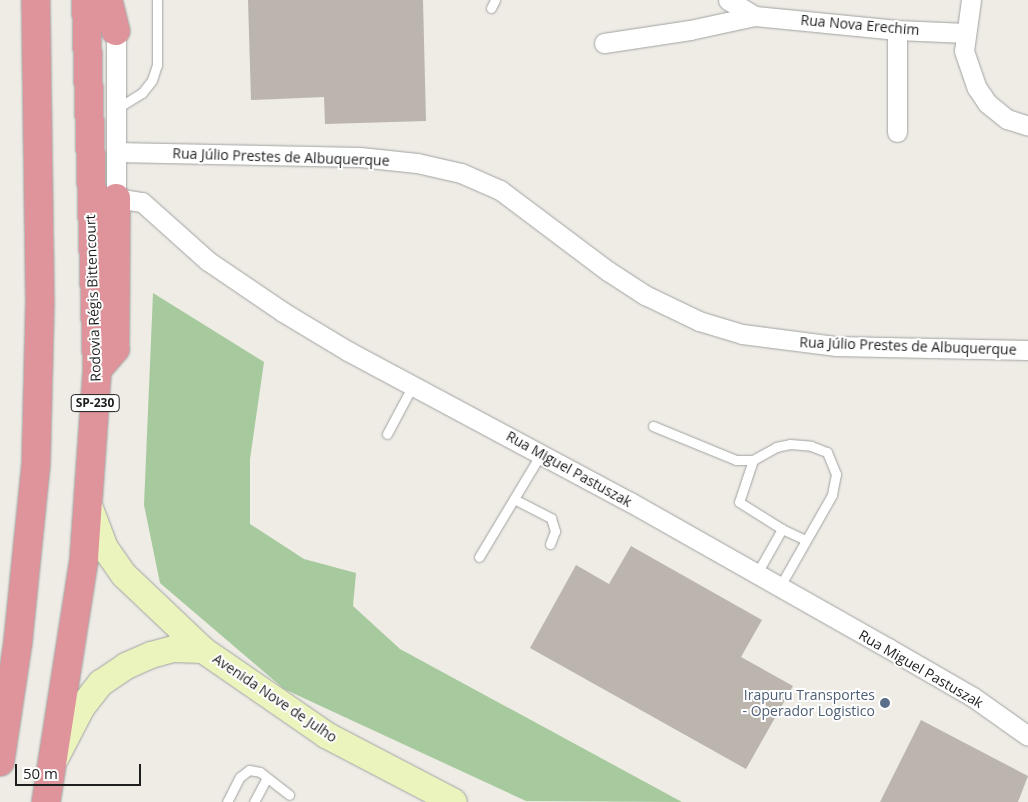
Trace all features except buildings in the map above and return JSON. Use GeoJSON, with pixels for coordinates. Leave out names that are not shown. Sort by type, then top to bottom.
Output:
{"type":"FeatureCollection","features":[{"type":"Feature","properties":{"kind":"highway"},"geometry":{"type":"LineString","coordinates":[[0,762],[21,621],[36,463],[40,304],[36,0]]}},
{"type":"Feature","properties":{"kind":"highway","name":"Rodovia Régis Bittencourt"},"geometry":{"type":"LineString","coordinates":[[46,802],[74,638],[88,506],[97,370],[86,0]]}},
{"type":"Feature","properties":{"kind":"highway"},"geometry":{"type":"LineString","coordinates":[[108,0],[116,31]]}},
{"type":"Feature","properties":{"kind":"highway"},"geometry":{"type":"LineString","coordinates":[[97,370],[115,349],[116,198]]}},
{"type":"Feature","properties":{"kind":"main road","name":"Avenida Nove de Julho"},"geometry":{"type":"LineString","coordinates":[[88,506],[105,548],[124,575],[203,650],[326,735],[454,802]]}},
{"type":"Feature","properties":{"kind":"main road","name":"Avenida Nove de Julho"},"geometry":{"type":"LineString","coordinates":[[54,762],[82,706],[101,683],[151,655],[174,649],[203,650]]}},
{"type":"Feature","properties":{"kind":"street"},"geometry":{"type":"LineString","coordinates":[[116,198],[117,0]]}},
{"type":"Feature","properties":{"kind":"street","name":"Rua Nova Erechim"},"geometry":{"type":"LineString","coordinates":[[728,0],[755,16]]}},
{"type":"Feature","properties":{"kind":"street"},"geometry":{"type":"LineString","coordinates":[[971,0],[964,51],[970,72],[987,103],[1007,119],[1028,126]]}},
{"type":"Feature","properties":{"kind":"street","name":"Rua Nova Erechim"},"geometry":{"type":"LineString","coordinates":[[604,42],[690,30],[755,16],[897,30],[966,33]]}},
{"type":"Feature","properties":{"kind":"street"},"geometry":{"type":"LineString","coordinates":[[897,30],[897,132]]}},
{"type":"Feature","properties":{"kind":"street","name":"Rua Júlio Prestes de Albuquerque"},"geometry":{"type":"LineString","coordinates":[[116,152],[360,156],[417,163],[461,173],[500,190],[645,295],[716,326],[781,342],[836,346],[1028,350]]}},
{"type":"Feature","properties":{"kind":"street","name":"Rua Miguel Pastuszak"},"geometry":{"type":"LineString","coordinates":[[116,198],[142,202],[208,261],[283,312],[541,454],[964,692],[1028,736]]}},
{"type":"Feature","properties":{"kind":"lane"},"geometry":{"type":"LineString","coordinates":[[116,109],[142,93],[152,80],[157,57],[157,0]]}},
{"type":"Feature","properties":{"kind":"lane"},"geometry":{"type":"LineString","coordinates":[[386,434],[413,385]]}},
{"type":"Feature","properties":{"kind":"lane"},"geometry":{"type":"LineString","coordinates":[[653,426],[726,458],[753,460],[776,447],[790,444],[811,446],[827,452],[836,474],[832,495],[778,589]]}},
{"type":"Feature","properties":{"kind":"lane"},"geometry":{"type":"LineString","coordinates":[[479,557],[541,454]]}},
{"type":"Feature","properties":{"kind":"lane"},"geometry":{"type":"LineString","coordinates":[[753,460],[739,502],[782,529],[806,540]]}},
{"type":"Feature","properties":{"kind":"lane"},"geometry":{"type":"LineString","coordinates":[[514,500],[550,518],[555,531],[550,544]]}},
{"type":"Feature","properties":{"kind":"lane"},"geometry":{"type":"LineString","coordinates":[[756,576],[782,529]]}},
{"type":"Feature","properties":{"kind":"lane"},"geometry":{"type":"LineString","coordinates":[[227,802],[240,777],[249,770],[268,778],[289,795]]}},
{"type":"Feature","properties":{"kind":"lane"},"geometry":{"type":"LineString","coordinates":[[254,802],[268,778]]}},
{"type":"Feature","properties":{"kind":"green space"},"geometry":{"type":"Polygon","coordinates":[[[153,293],[264,362],[250,459],[250,524],[304,559],[356,573],[353,606],[400,649],[682,802],[526,801],[284,689],[160,583],[144,505],[153,293]]]}},
{"type":"Feature","properties":{"kind":"place","name":"Irapuru Transportes - Operador Logistico"},"geometry":{"type":"Point","coordinates":[885,703]}}]}
